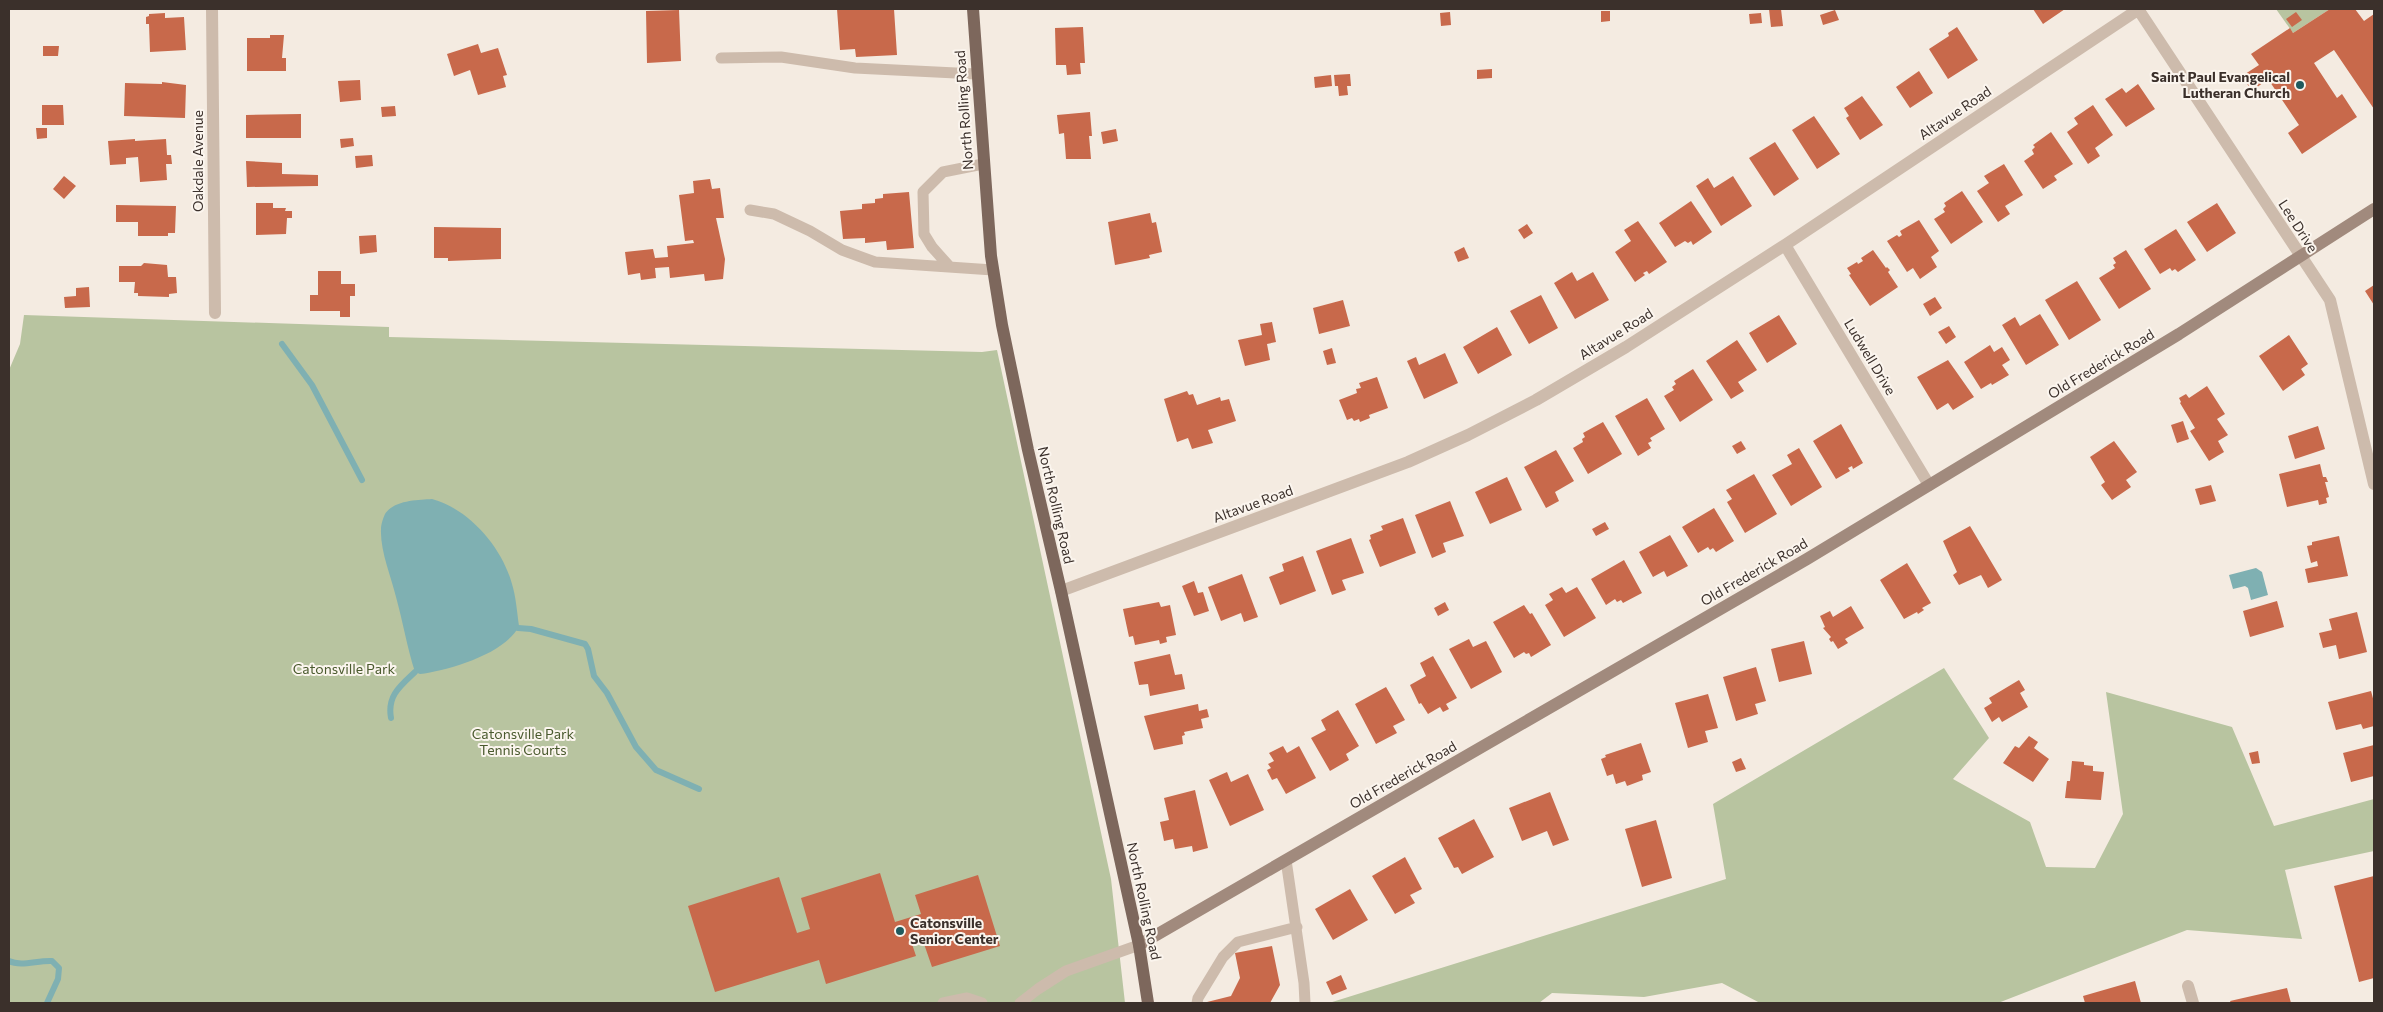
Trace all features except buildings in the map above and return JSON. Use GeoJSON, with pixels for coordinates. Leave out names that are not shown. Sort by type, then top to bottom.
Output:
{"type":"FeatureCollection","features":[{"type":"Feature","properties":{"kind":"main road","name":"North Rolling Road"},"geometry":{"type":"LineString","coordinates":[[973,9],[976,74],[993,270],[1026,440],[1139,945],[1148,1003]]}},
{"type":"Feature","properties":{"kind":"street","name":"Oakdale Avenue"},"geometry":{"type":"LineString","coordinates":[[212,9],[214,313]]}},
{"type":"Feature","properties":{"kind":"street","name":"Altavue Road"},"geometry":{"type":"LineString","coordinates":[[1061,591],[1408,462],[1468,435],[1536,400],[1626,347],[1785,245],[2138,9]]}},
{"type":"Feature","properties":{"kind":"street","name":"Lee Drive"},"geometry":{"type":"LineString","coordinates":[[2138,9],[2330,300],[2374,484]]}},
{"type":"Feature","properties":{"kind":"street","name":"Old Frederick Road"},"geometry":{"type":"LineString","coordinates":[[1139,945],[1798,564],[2171,339],[2374,209]]}},
{"type":"Feature","properties":{"kind":"street","name":"Ludwell Drive"},"geometry":{"type":"LineString","coordinates":[[1785,245],[1929,485]]}},
{"type":"Feature","properties":{"kind":"street"},"geometry":{"type":"LineString","coordinates":[[2188,986],[2193,1003]]}},
{"type":"Feature","properties":{"kind":"lane"},"geometry":{"type":"LineString","coordinates":[[721,58],[781,57],[855,68],[976,74]]}},
{"type":"Feature","properties":{"kind":"lane"},"geometry":{"type":"LineString","coordinates":[[949,266],[932,247],[924,234],[923,192],[943,172],[983,164]]}},
{"type":"Feature","properties":{"kind":"lane"},"geometry":{"type":"LineString","coordinates":[[750,210],[774,214],[810,231],[842,250],[875,262],[993,270]]}},
{"type":"Feature","properties":{"kind":"lane"},"geometry":{"type":"LineString","coordinates":[[1286,860],[1297,927],[1305,1003]]}},
{"type":"Feature","properties":{"kind":"lane"},"geometry":{"type":"LineString","coordinates":[[1197,1003],[1214,970],[1238,942],[1297,927]]}},
{"type":"Feature","properties":{"kind":"lane"},"geometry":{"type":"LineString","coordinates":[[1020,1003],[1066,970],[1139,945]]}},
{"type":"Feature","properties":{"kind":"lane"},"geometry":{"type":"LineString","coordinates":[[944,1003],[967,998],[982,1003]]}},
{"type":"Feature","properties":{"kind":"green space"},"geometry":{"type":"Polygon","coordinates":[[[2276,9],[2330,9],[2293,33],[2276,9]]]}},
{"type":"Feature","properties":{"kind":"green space","name":"Catonsville Park"},"geometry":{"type":"Polygon","coordinates":[[[24,315],[389,327],[389,337],[982,352],[997,350],[1111,879],[1125,1003],[9,1003],[9,370],[20,344],[24,315]]]}},
{"type":"Feature","properties":{"kind":"green space"},"geometry":{"type":"Polygon","coordinates":[[[1944,668],[1989,738],[1953,779],[2030,822],[2046,867],[2095,868],[2123,814],[2106,692],[2232,727],[2274,826],[2374,799],[2374,851],[2285,870],[2302,939],[2187,930],[1998,1003],[1760,1003],[1722,983],[1644,997],[1552,993],[1539,1003],[1329,1003],[1726,879],[1713,804],[1944,668]]]}},
{"type":"Feature","properties":{"kind":"water"},"geometry":{"type":"Polygon","coordinates":[[[432,499],[459,511],[482,531],[492,543],[507,570],[512,584],[519,626],[502,645],[475,659],[446,669],[420,674],[415,672],[384,555],[381,527],[385,514],[394,506],[400,503],[432,499]]]}},
{"type":"Feature","properties":{"kind":"water"},"geometry":{"type":"Polygon","coordinates":[[[2256,568],[2262,572],[2268,595],[2251,600],[2248,588],[2245,586],[2233,589],[2229,575],[2256,568]]]}},
{"type":"Feature","properties":{"kind":"waterway"},"geometry":{"type":"LineString","coordinates":[[282,344],[312,385],[362,480]]}},
{"type":"Feature","properties":{"kind":"waterway"},"geometry":{"type":"LineString","coordinates":[[518,628],[531,629],[585,644],[588,649],[594,676],[607,693],[636,747],[656,770],[699,789]]}},
{"type":"Feature","properties":{"kind":"waterway"},"geometry":{"type":"LineString","coordinates":[[391,718],[390,710],[393,697],[415,672]]}},
{"type":"Feature","properties":{"kind":"waterway"},"geometry":{"type":"LineString","coordinates":[[9,961],[14,963],[52,961],[59,968],[58,979],[47,1003]]}},
{"type":"Feature","properties":{"kind":"place","name":"Saint Paul Evangelical Lutheran Church"},"geometry":{"type":"Point","coordinates":[2300,85]}},
{"type":"Feature","properties":{"kind":"place","name":"Catonsville Senior Center"},"geometry":{"type":"Point","coordinates":[900,931]}},
{"type":"Feature","properties":{"kind":"park label","name":"Catonsville Park Tennis Courts"},"geometry":{"type":"Point","coordinates":[523,742]}}]}
